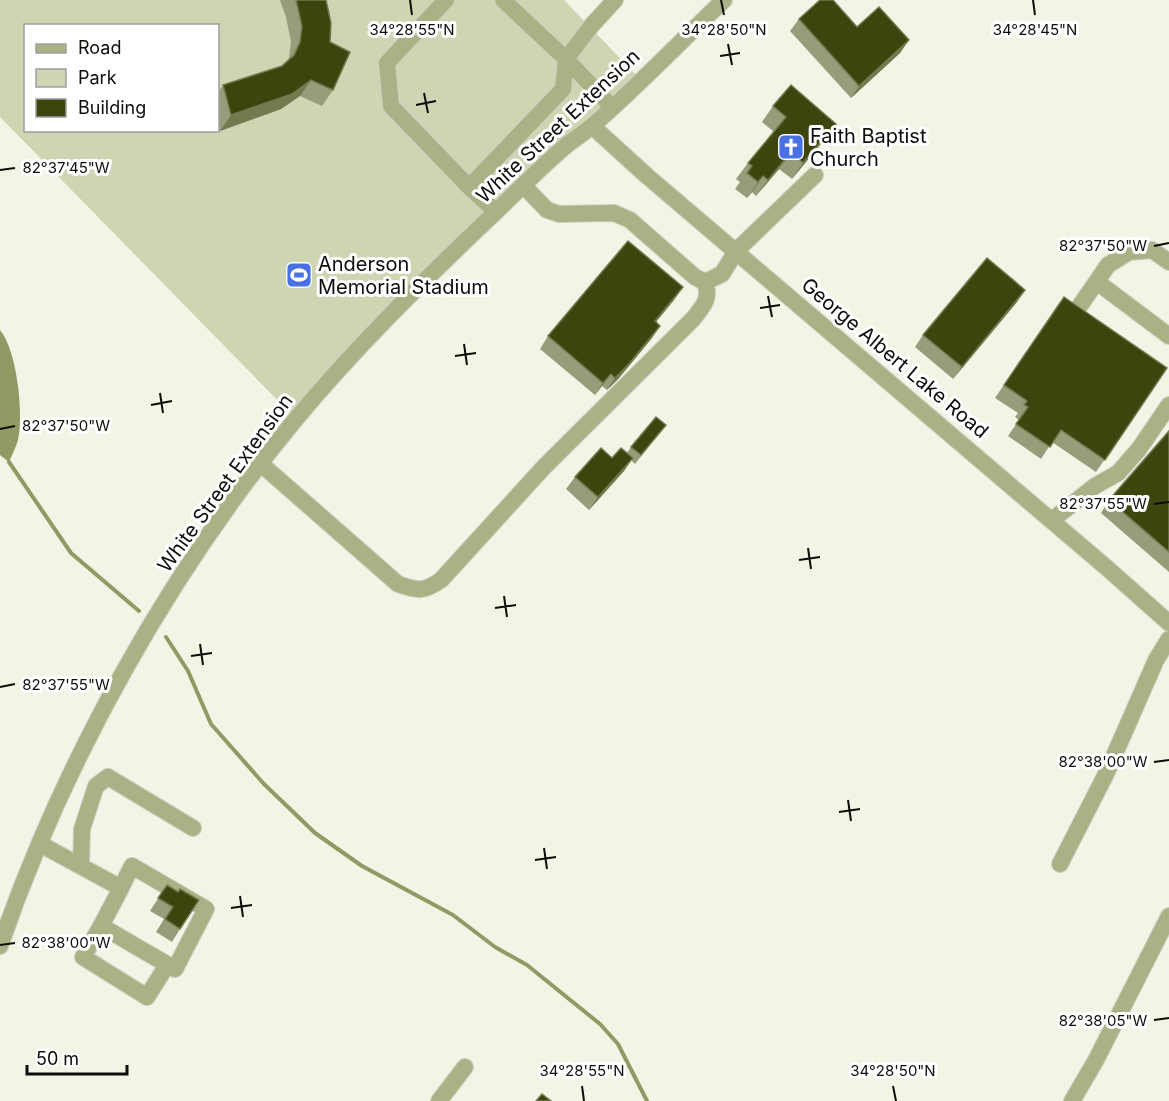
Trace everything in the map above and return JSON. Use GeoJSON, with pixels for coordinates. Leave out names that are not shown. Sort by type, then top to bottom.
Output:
{"type":"FeatureCollection","features":[{"type":"Feature","properties":{"kind":"street"},"geometry":{"type":"LineString","coordinates":[[446,0],[387,63],[391,106],[496,212]]}},
{"type":"Feature","properties":{"kind":"street"},"geometry":{"type":"LineString","coordinates":[[503,0],[566,59],[612,107]]}},
{"type":"Feature","properties":{"kind":"street"},"geometry":{"type":"LineString","coordinates":[[469,186],[563,89],[566,59],[615,0]]}},
{"type":"Feature","properties":{"kind":"street","name":"White Street Extension"},"geometry":{"type":"LineString","coordinates":[[0,946],[40,844],[83,750],[112,694],[152,625],[219,521],[261,464],[315,396],[388,317],[567,145],[592,126],[724,0]]}},
{"type":"Feature","properties":{"kind":"street","name":"George Albert Lake Road"},"geometry":{"type":"LineString","coordinates":[[592,126],[647,176],[1052,520],[1169,623]]}},
{"type":"Feature","properties":{"kind":"street"},"geometry":{"type":"LineString","coordinates":[[705,282],[722,274],[736,251],[815,175]]}},
{"type":"Feature","properties":{"kind":"street"},"geometry":{"type":"LineString","coordinates":[[261,464],[398,584],[414,590],[429,588],[441,580],[544,467],[693,319],[707,301],[708,291],[705,282],[695,277],[630,220],[614,213],[559,214],[547,210],[524,186]]}},
{"type":"Feature","properties":{"kind":"street"},"geometry":{"type":"LineString","coordinates":[[1077,310],[1108,265],[1129,252],[1152,250],[1169,262]]}},
{"type":"Feature","properties":{"kind":"street"},"geometry":{"type":"LineString","coordinates":[[1097,282],[1169,336]]}},
{"type":"Feature","properties":{"kind":"street"},"geometry":{"type":"LineString","coordinates":[[1052,520],[1095,486],[1119,473],[1169,405]]}},
{"type":"Feature","properties":{"kind":"street"},"geometry":{"type":"LineString","coordinates":[[1060,864],[1106,774],[1156,660],[1169,639]]}},
{"type":"Feature","properties":{"kind":"street"},"geometry":{"type":"LineString","coordinates":[[81,866],[82,829],[96,786],[108,777],[193,828]]}},
{"type":"Feature","properties":{"kind":"street"},"geometry":{"type":"LineString","coordinates":[[40,844],[121,888]]}},
{"type":"Feature","properties":{"kind":"street"},"geometry":{"type":"LineString","coordinates":[[101,926],[167,964],[175,969],[206,909],[132,866],[83,957],[147,997],[167,964]]}},
{"type":"Feature","properties":{"kind":"street"},"geometry":{"type":"LineString","coordinates":[[1072,1101],[1096,1060],[1169,916]]}},
{"type":"Feature","properties":{"kind":"street"},"geometry":{"type":"LineString","coordinates":[[439,1101],[465,1067]]}},
{"type":"Feature","properties":{"kind":"green space","name":"Anderson Memorial Stadium"},"geometry":{"type":"Polygon","coordinates":[[[0,0],[564,0],[641,80],[296,419],[0,117],[0,0]]]}},
{"type":"Feature","properties":{"kind":"shaded area"},"geometry":{"type":"Polygon","coordinates":[[[0,330],[11,352],[18,383],[20,429],[9,462],[0,455],[0,330]]]}},
{"type":"Feature","properties":{"kind":"building"},"geometry":{"type":"Polygon","coordinates":[[[296,0],[326,0],[331,23],[330,42],[350,52],[333,90],[311,80],[292,94],[231,115],[223,85],[282,66],[294,55],[300,42],[302,26],[296,0]]]}},
{"type":"Feature","properties":{"kind":"building"},"geometry":{"type":"Polygon","coordinates":[[[820,0],[833,0],[857,27],[879,7],[909,40],[859,86],[799,19],[820,0]]]}},
{"type":"Feature","properties":{"kind":"building","name":"Faith Baptist Church"},"geometry":{"type":"Polygon","coordinates":[[[791,85],[836,124],[803,163],[791,152],[768,180],[763,176],[758,182],[747,173],[752,166],[748,163],[786,117],[773,106],[791,85]]]}},
{"type":"Feature","properties":{"kind":"building"},"geometry":{"type":"Polygon","coordinates":[[[628,241],[683,287],[655,321],[660,326],[628,365],[615,378],[611,374],[603,383],[548,336],[628,241]]]}},
{"type":"Feature","properties":{"kind":"building"},"geometry":{"type":"Polygon","coordinates":[[[987,258],[1025,290],[962,367],[923,335],[987,258]]]}},
{"type":"Feature","properties":{"kind":"building"},"geometry":{"type":"Polygon","coordinates":[[[1064,297],[1167,368],[1105,460],[1061,430],[1050,447],[1016,424],[1028,407],[1024,405],[1027,401],[1004,385],[1064,297]]]}},
{"type":"Feature","properties":{"kind":"building"},"geometry":{"type":"Polygon","coordinates":[[[656,417],[666,425],[641,455],[631,447],[656,417]]]}},
{"type":"Feature","properties":{"kind":"building"},"geometry":{"type":"Polygon","coordinates":[[[1169,431],[1169,552],[1109,500],[1169,431]]]}},
{"type":"Feature","properties":{"kind":"building"},"geometry":{"type":"Polygon","coordinates":[[[601,448],[612,458],[621,448],[633,458],[598,497],[575,477],[601,448]]]}},
{"type":"Feature","properties":{"kind":"building"},"geometry":{"type":"Polygon","coordinates":[[[167,885],[178,892],[180,889],[199,900],[180,929],[165,919],[173,907],[158,898],[167,885]]]}},
{"type":"Feature","properties":{"kind":"building"},"geometry":{"type":"Polygon","coordinates":[[[542,1094],[551,1101],[536,1101],[542,1094]]]}},
{"type":"Feature","properties":{"kind":"waterway"},"geometry":{"type":"LineString","coordinates":[[9,462],[71,553],[139,611]]}},
{"type":"Feature","properties":{"kind":"waterway"},"geometry":{"type":"LineString","coordinates":[[166,637],[188,671],[211,724],[264,784],[315,833],[362,866],[453,915],[495,947],[527,965],[600,1024],[618,1044],[647,1101]]}},
{"type":"Feature","properties":{"kind":"place","name":"Faith Baptist Church"},"geometry":{"type":"Point","coordinates":[791,147]}},
{"type":"Feature","properties":{"kind":"place","name":"Anderson Memorial Stadium"},"geometry":{"type":"Point","coordinates":[299,275]}}]}
